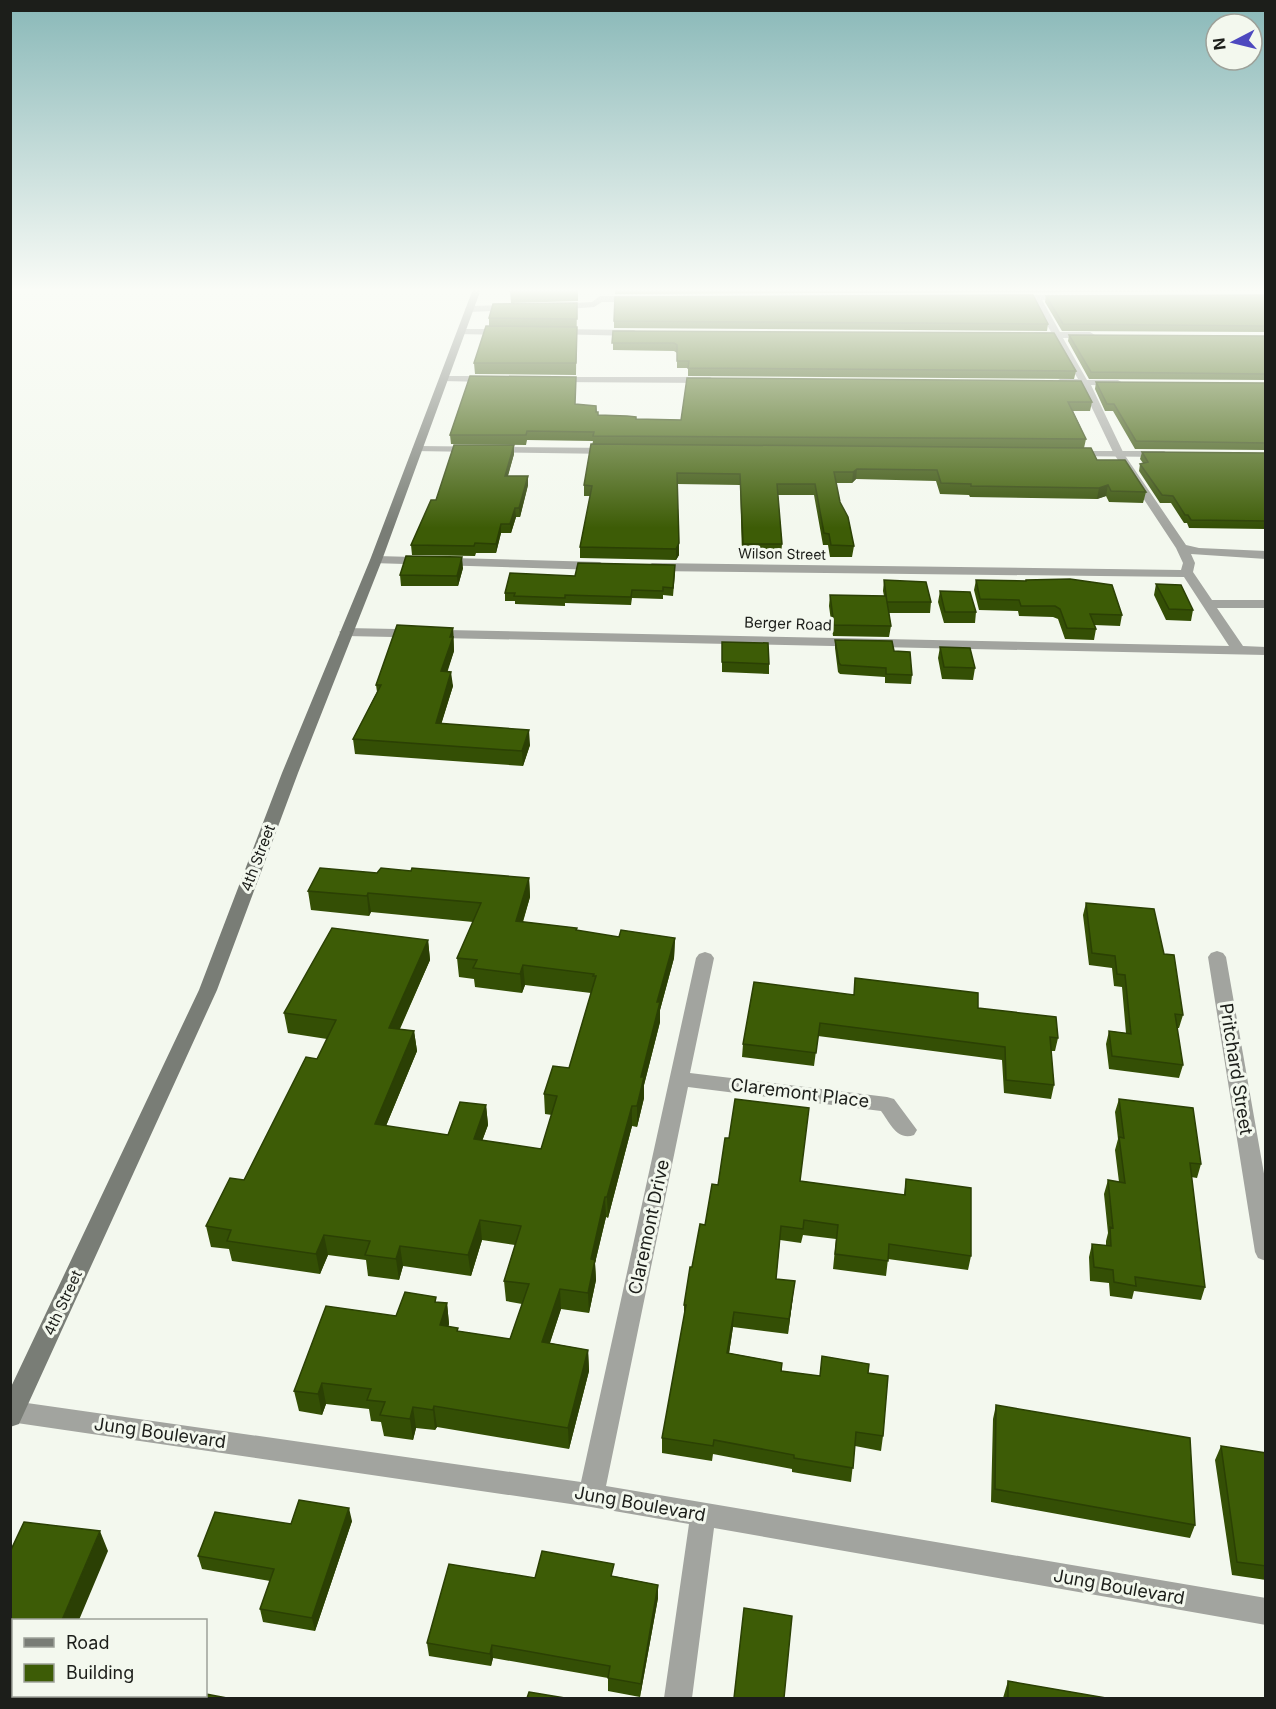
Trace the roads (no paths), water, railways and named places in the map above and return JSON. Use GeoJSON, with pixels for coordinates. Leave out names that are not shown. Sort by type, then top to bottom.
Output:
{"type":"FeatureCollection","features":[{"type":"Feature","properties":{"kind":"main road","name":"4th Street"},"geometry":{"type":"LineString","coordinates":[[12,1414],[208,990],[290,773],[376,560],[448,369]]}},
{"type":"Feature","properties":{"kind":"street"},"geometry":{"type":"LineString","coordinates":[[1077,369],[1119,454],[1182,548],[1189,563],[1187,572],[1239,651]]}},
{"type":"Feature","properties":{"kind":"street"},"geometry":{"type":"LineString","coordinates":[[444,379],[503,379]]}},
{"type":"Feature","properties":{"kind":"street"},"geometry":{"type":"LineString","coordinates":[[550,380],[717,380]]}},
{"type":"Feature","properties":{"kind":"street"},"geometry":{"type":"LineString","coordinates":[[1049,382],[1130,383]]}},
{"type":"Feature","properties":{"kind":"street"},"geometry":{"type":"LineString","coordinates":[[417,449],[620,451]]}},
{"type":"Feature","properties":{"kind":"street"},"geometry":{"type":"LineString","coordinates":[[1060,454],[1176,454]]}},
{"type":"Feature","properties":{"kind":"street"},"geometry":{"type":"LineString","coordinates":[[1182,548],[1199,552],[1266,555]]}},
{"type":"Feature","properties":{"kind":"street"},"geometry":{"type":"LineString","coordinates":[[376,560],[619,566]]}},
{"type":"Feature","properties":{"kind":"street","name":"Wilson Street"},"geometry":{"type":"LineString","coordinates":[[642,567],[1042,574],[1180,574],[1187,572]]}},
{"type":"Feature","properties":{"kind":"street"},"geometry":{"type":"LineString","coordinates":[[1208,604],[1266,604]]}},
{"type":"Feature","properties":{"kind":"street","name":"Berger Road"},"geometry":{"type":"LineString","coordinates":[[346,632],[1266,651]]}},
{"type":"Feature","properties":{"kind":"street","name":"Pritchard Street"},"geometry":{"type":"LineString","coordinates":[[1217,957],[1266,1252]]}},
{"type":"Feature","properties":{"kind":"street","name":"Claremont Drive"},"geometry":{"type":"LineString","coordinates":[[591,1495],[705,958]]}},
{"type":"Feature","properties":{"kind":"street","name":"Claremont Place"},"geometry":{"type":"LineString","coordinates":[[680,1079],[887,1104],[907,1130]]}},
{"type":"Feature","properties":{"kind":"street","name":"Jung Boulevard"},"geometry":{"type":"LineString","coordinates":[[12,1414],[591,1495],[1266,1612]]}},
{"type":"Feature","properties":{"kind":"street"},"geometry":{"type":"LineString","coordinates":[[678,1698],[703,1515]]}}]}
